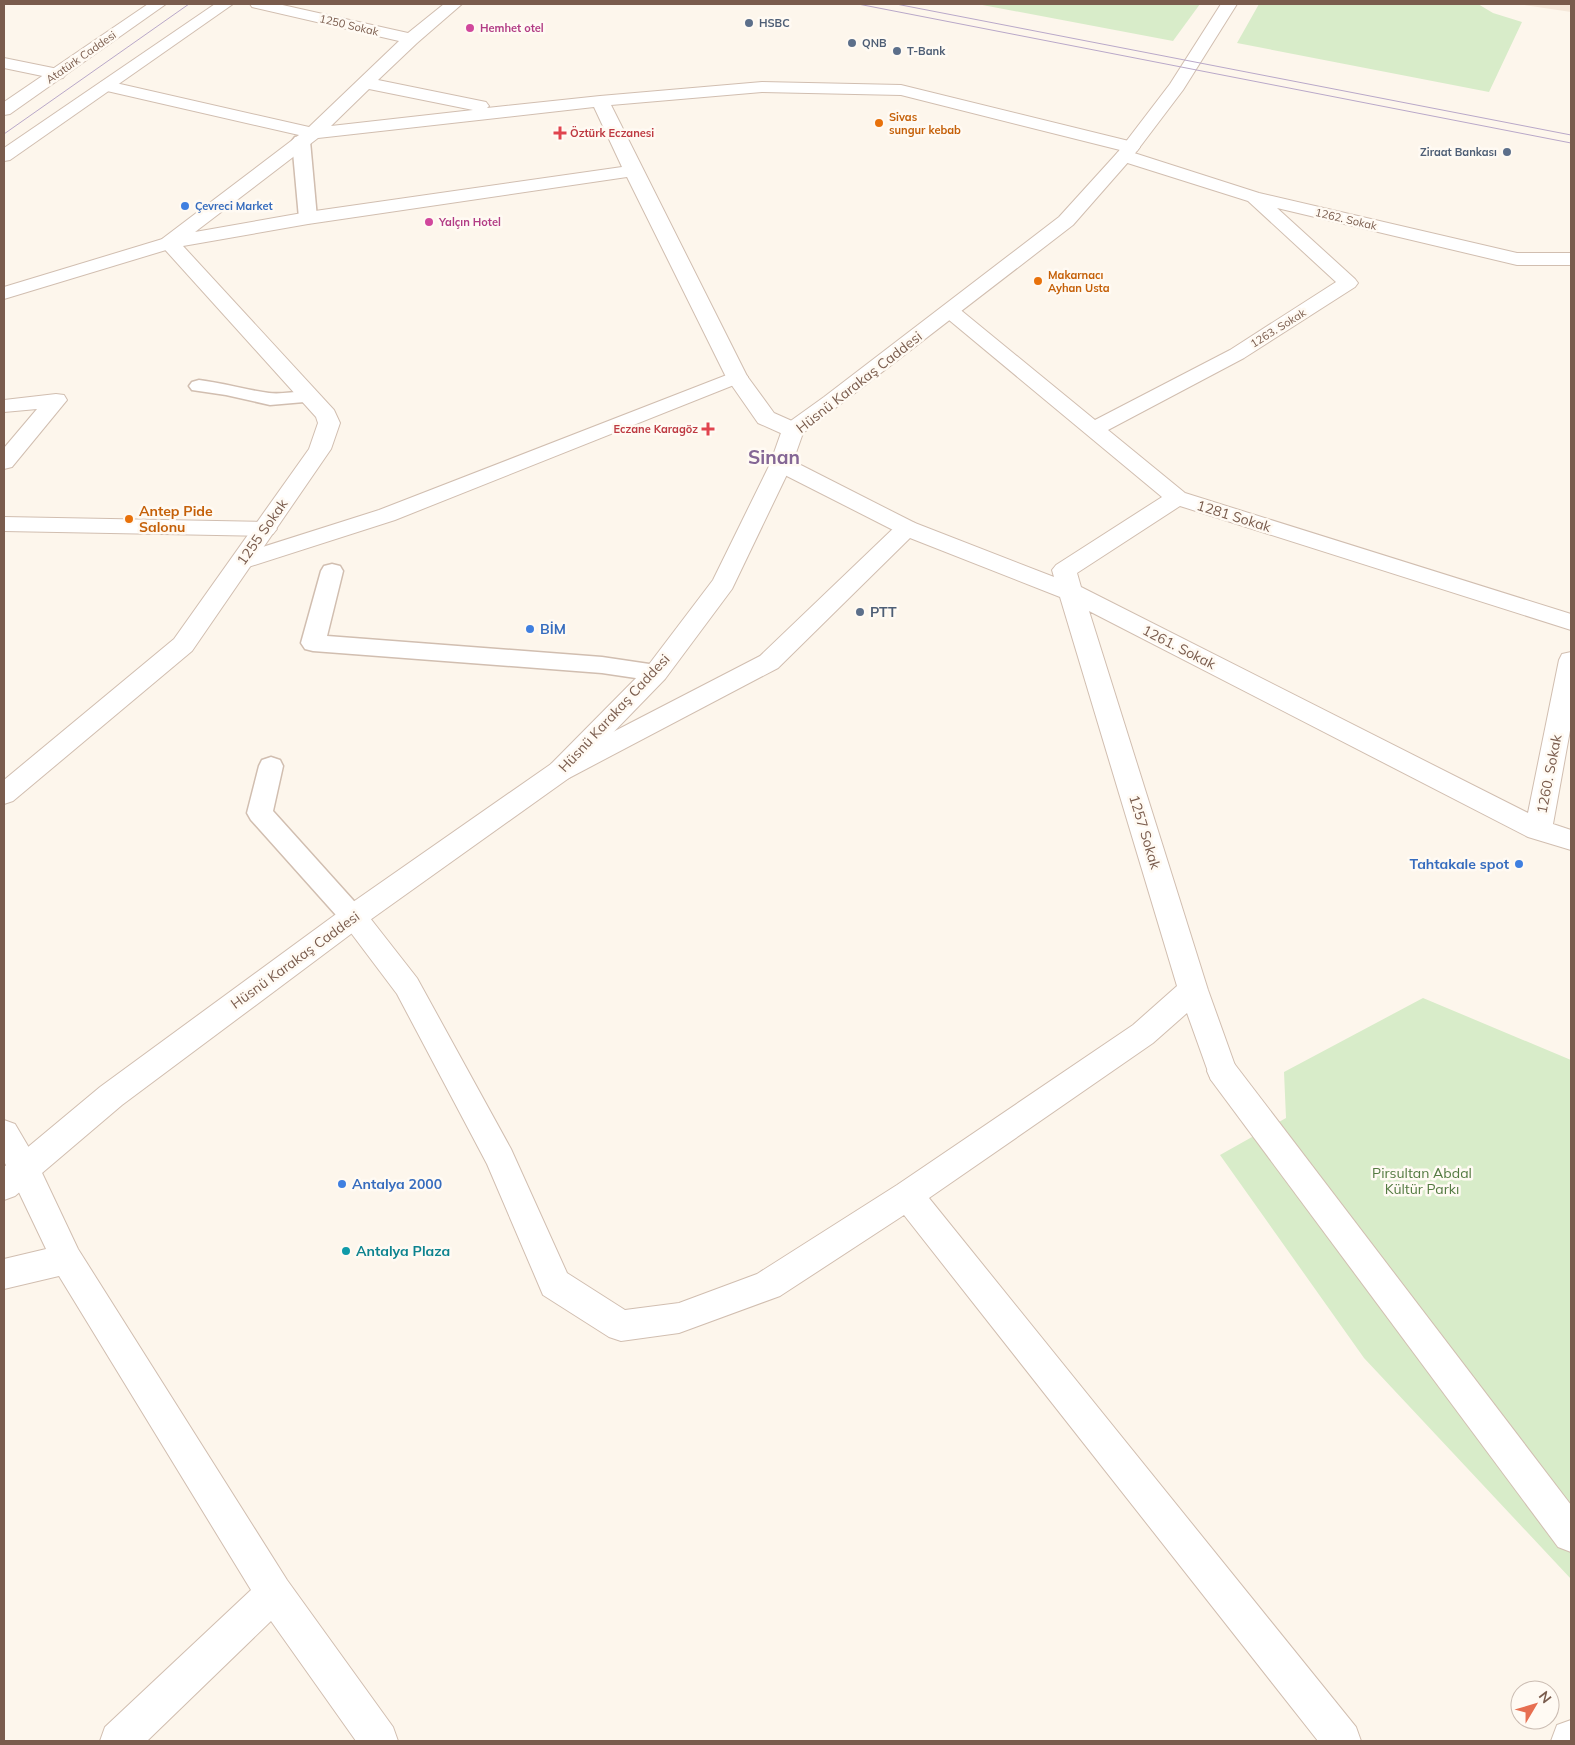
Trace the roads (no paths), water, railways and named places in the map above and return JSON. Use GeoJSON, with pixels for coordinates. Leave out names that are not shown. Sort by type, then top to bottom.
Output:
{"type":"FeatureCollection","features":[{"type":"Feature","properties":{"kind":"street","name":"Atatürk Caddesi"},"geometry":{"type":"LineString","coordinates":[[4,110],[158,4]]}},
{"type":"Feature","properties":{"kind":"street"},"geometry":{"type":"LineString","coordinates":[[4,156],[224,4]]}},
{"type":"Feature","properties":{"kind":"street","name":"1250 Sokak"},"geometry":{"type":"LineString","coordinates":[[258,4],[411,39]]}},
{"type":"Feature","properties":{"kind":"street"},"geometry":{"type":"LineString","coordinates":[[169,243],[307,137],[411,39],[454,4]]}},
{"type":"Feature","properties":{"kind":"street","name":"Hüsnü Karakaş Caddesi"},"geometry":{"type":"LineString","coordinates":[[14,1177],[111,1096],[353,917],[560,771],[656,672],[724,583],[781,464],[793,430],[1066,221],[1128,151],[1182,78],[1228,4]]}},
{"type":"Feature","properties":{"kind":"street"},"geometry":{"type":"LineString","coordinates":[[4,62],[57,74]]}},
{"type":"Feature","properties":{"kind":"street"},"geometry":{"type":"LineString","coordinates":[[366,83],[506,111]]}},
{"type":"Feature","properties":{"kind":"street"},"geometry":{"type":"LineString","coordinates":[[107,86],[307,137]]}},
{"type":"Feature","properties":{"kind":"street","name":"1262. Sokak"},"geometry":{"type":"LineString","coordinates":[[307,137],[506,111],[762,87],[901,90],[1128,151],[1254,197],[1517,259],[1571,259]]}},
{"type":"Feature","properties":{"kind":"street"},"geometry":{"type":"LineString","coordinates":[[600,101],[633,171],[737,377],[766,418],[793,430]]}},
{"type":"Feature","properties":{"kind":"street"},"geometry":{"type":"LineString","coordinates":[[4,293],[169,243],[308,218],[633,171]]}},
{"type":"Feature","properties":{"kind":"street","name":"1263. Sokak"},"geometry":{"type":"LineString","coordinates":[[1094,429],[1237,354],[1348,284],[1254,197]]}},
{"type":"Feature","properties":{"kind":"street","name":"1255 Sokak"},"geometry":{"type":"LineString","coordinates":[[4,794],[183,644],[320,449],[329,423],[326,415],[169,243]]}},
{"type":"Feature","properties":{"kind":"street","name":"1281 Sokak"},"geometry":{"type":"LineString","coordinates":[[950,311],[1177,498],[1571,622]]}},
{"type":"Feature","properties":{"kind":"street"},"geometry":{"type":"LineString","coordinates":[[242,561],[387,515],[737,377]]}},
{"type":"Feature","properties":{"kind":"street"},"geometry":{"type":"LineString","coordinates":[[4,406],[56,400],[4,462]]}},
{"type":"Feature","properties":{"kind":"street","name":"1261. Sokak"},"geometry":{"type":"LineString","coordinates":[[781,464],[907,528],[1071,592],[1538,830],[1571,840]]}},
{"type":"Feature","properties":{"kind":"street","name":"1257 Sokak"},"geometry":{"type":"LineString","coordinates":[[1177,498],[1064,570],[1193,990],[1222,1071],[1571,1534]]}},
{"type":"Feature","properties":{"kind":"street"},"geometry":{"type":"LineString","coordinates":[[4,524],[265,528]]}},
{"type":"Feature","properties":{"kind":"street"},"geometry":{"type":"LineString","coordinates":[[560,771],[769,662],[907,528]]}},
{"type":"Feature","properties":{"kind":"street","name":"1260. Sokak"},"geometry":{"type":"LineString","coordinates":[[1538,830],[1571,660]]}},
{"type":"Feature","properties":{"kind":"street"},"geometry":{"type":"LineString","coordinates":[[353,917],[407,986],[500,1159],[555,1284],[620,1326],[679,1318],[768,1286],[908,1195],[1143,1034],[1193,990]]}},
{"type":"Feature","properties":{"kind":"street"},"geometry":{"type":"LineString","coordinates":[[4,1134],[14,1177],[274,1593],[379,1741]]}},
{"type":"Feature","properties":{"kind":"street"},"geometry":{"type":"LineString","coordinates":[[908,1195],[1342,1741]]}},
{"type":"Feature","properties":{"kind":"street"},"geometry":{"type":"LineString","coordinates":[[4,1274],[67,1259]]}},
{"type":"Feature","properties":{"kind":"street"},"geometry":{"type":"LineString","coordinates":[[119,1741],[274,1593]]}},
{"type":"Feature","properties":{"kind":"lane"},"geometry":{"type":"LineString","coordinates":[[307,137],[308,218]]}},
{"type":"Feature","properties":{"kind":"lane"},"geometry":{"type":"LineString","coordinates":[[198,386],[226,389],[270,399],[309,397]]}},
{"type":"Feature","properties":{"kind":"lane"},"geometry":{"type":"LineString","coordinates":[[332,571],[313,643],[602,665],[656,672]]}},
{"type":"Feature","properties":{"kind":"lane"},"geometry":{"type":"LineString","coordinates":[[271,766],[260,813],[353,917]]}},
{"type":"Feature","properties":{"kind":"tram line"},"geometry":{"type":"LineString","coordinates":[[4,134],[189,4]]}},
{"type":"Feature","properties":{"kind":"tram line"},"geometry":{"type":"LineString","coordinates":[[858,4],[1571,143]]}},
{"type":"Feature","properties":{"kind":"tram line"},"geometry":{"type":"LineString","coordinates":[[896,4],[1571,135]]}},
{"type":"Feature","properties":{"kind":"place","name":"HSBC"},"geometry":{"type":"Point","coordinates":[749,23]}},
{"type":"Feature","properties":{"kind":"place","name":"Hemhet otel"},"geometry":{"type":"Point","coordinates":[470,28]}},
{"type":"Feature","properties":{"kind":"place","name":"QNB"},"geometry":{"type":"Point","coordinates":[852,43]}},
{"type":"Feature","properties":{"kind":"place","name":"T-Bank"},"geometry":{"type":"Point","coordinates":[897,51]}},
{"type":"Feature","properties":{"kind":"place","name":"Sivas sungur kebab"},"geometry":{"type":"Point","coordinates":[879,123]}},
{"type":"Feature","properties":{"kind":"place","name":"Öztürk Eczanesi"},"geometry":{"type":"Point","coordinates":[560,133]}},
{"type":"Feature","properties":{"kind":"place","name":"Ziraat Bankası"},"geometry":{"type":"Point","coordinates":[1507,152]}},
{"type":"Feature","properties":{"kind":"place","name":"Çevreci Market"},"geometry":{"type":"Point","coordinates":[185,206]}},
{"type":"Feature","properties":{"kind":"place","name":"Yalçın Hotel"},"geometry":{"type":"Point","coordinates":[429,222]}},
{"type":"Feature","properties":{"kind":"place","name":"Makarnacı Ayhan Usta"},"geometry":{"type":"Point","coordinates":[1038,281]}},
{"type":"Feature","properties":{"kind":"place","name":"Eczane Karagöz"},"geometry":{"type":"Point","coordinates":[708,429]}},
{"type":"Feature","properties":{"kind":"place","name":"Antep Pide Salonu"},"geometry":{"type":"Point","coordinates":[129,519]}},
{"type":"Feature","properties":{"kind":"place","name":"PTT"},"geometry":{"type":"Point","coordinates":[860,612]}},
{"type":"Feature","properties":{"kind":"place","name":"BİM"},"geometry":{"type":"Point","coordinates":[530,629]}},
{"type":"Feature","properties":{"kind":"place","name":"Tahtakale spot"},"geometry":{"type":"Point","coordinates":[1519,864]}},
{"type":"Feature","properties":{"kind":"place","name":"Antalya 2000"},"geometry":{"type":"Point","coordinates":[342,1184]}},
{"type":"Feature","properties":{"kind":"place","name":"Antalya Plaza"},"geometry":{"type":"Point","coordinates":[346,1251]}},
{"type":"Feature","properties":{"kind":"district","name":"Sinan"},"geometry":{"type":"Point","coordinates":[774,457]}},
{"type":"Feature","properties":{"kind":"park label","name":"Pirsultan Abdal Kültür Parkı"},"geometry":{"type":"Point","coordinates":[1422,1182]}}]}
